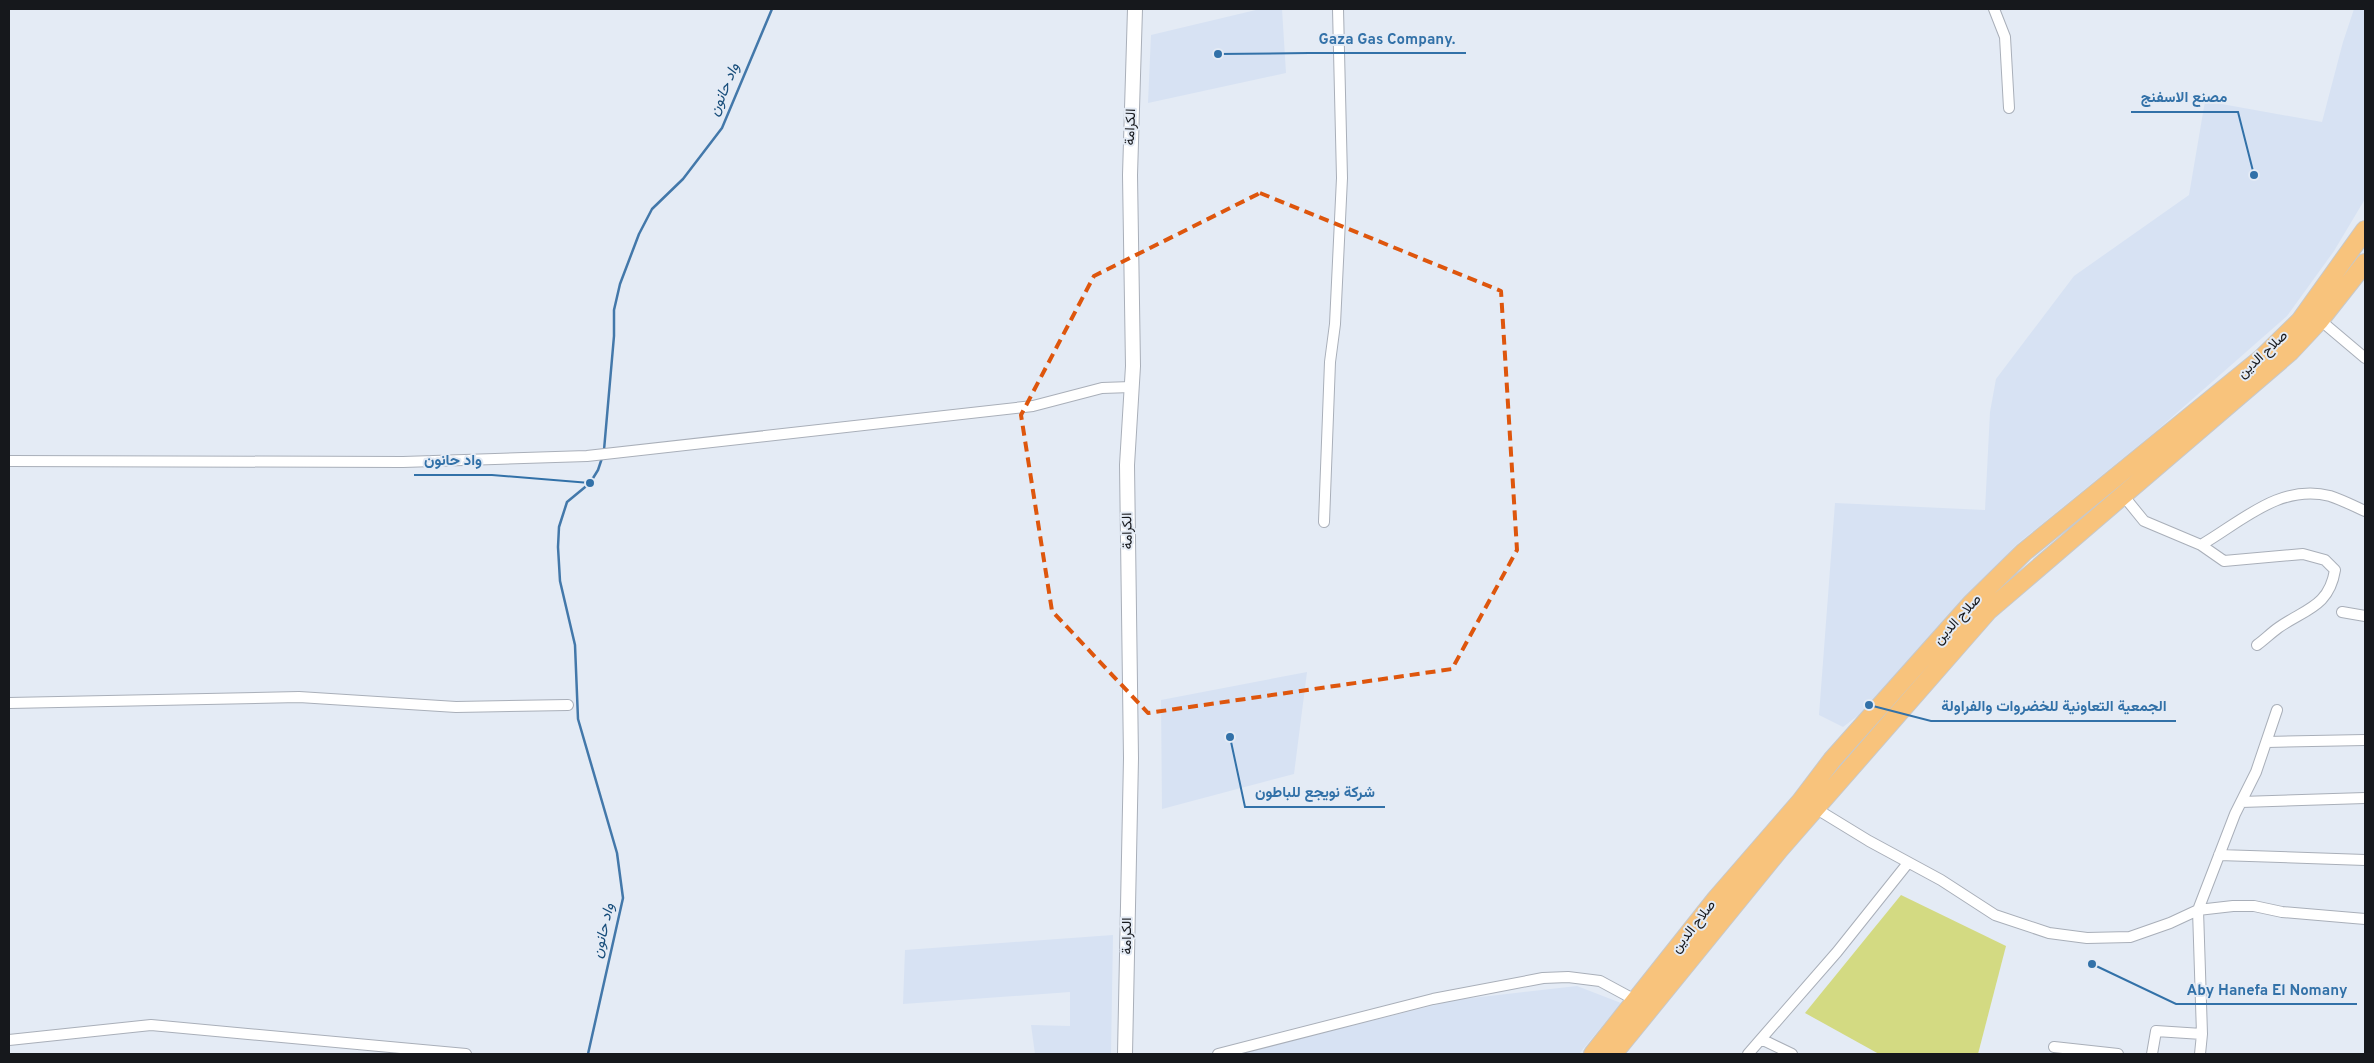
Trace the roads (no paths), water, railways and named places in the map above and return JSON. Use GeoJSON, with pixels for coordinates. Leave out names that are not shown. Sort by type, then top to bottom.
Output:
{"type":"FeatureCollection","features":[{"type":"Feature","properties":{"kind":"highway","name":"صلاح الدين"},"geometry":{"type":"LineString","coordinates":[[1593,1054],[1716,899],[1801,802],[1838,753],[1971,604],[2024,552],[2262,358],[2300,321],[2365,230]]}},
{"type":"Feature","properties":{"kind":"highway","name":"صلاح الدين"},"geometry":{"type":"LineString","coordinates":[[1613,1054],[1815,808],[1988,611],[2122,494],[2290,352],[2320,320],[2365,263]]}},
{"type":"Feature","properties":{"kind":"main road","name":"الكرامة"},"geometry":{"type":"LineString","coordinates":[[1126,1054],[1131,758],[1127,465],[1133,366],[1130,175],[1135,9]]}},
{"type":"Feature","properties":{"kind":"street"},"geometry":{"type":"LineString","coordinates":[[1324,522],[1330,362],[1335,324],[1342,178],[1341,45],[1338,9]]}},
{"type":"Feature","properties":{"kind":"street"},"geometry":{"type":"LineString","coordinates":[[1994,9],[2005,37],[2009,108]]}},
{"type":"Feature","properties":{"kind":"street"},"geometry":{"type":"LineString","coordinates":[[2320,320],[2365,358]]}},
{"type":"Feature","properties":{"kind":"street"},"geometry":{"type":"LineString","coordinates":[[9,461],[403,462],[597,456],[1033,406],[1102,388],[1131,386]]}},
{"type":"Feature","properties":{"kind":"street"},"geometry":{"type":"LineString","coordinates":[[2201,545],[2260,506],[2300,493],[2329,496],[2365,511]]}},
{"type":"Feature","properties":{"kind":"street"},"geometry":{"type":"LineString","coordinates":[[2122,494],[2144,521],[2201,545],[2224,561],[2303,554],[2325,560],[2335,570],[2332,586],[2315,606],[2278,628],[2257,645]]}},
{"type":"Feature","properties":{"kind":"street"},"geometry":{"type":"LineString","coordinates":[[2342,612],[2365,616]]}},
{"type":"Feature","properties":{"kind":"street"},"geometry":{"type":"LineString","coordinates":[[9,702],[299,697],[456,707],[568,705]]}},
{"type":"Feature","properties":{"kind":"street"},"geometry":{"type":"LineString","coordinates":[[2200,1054],[2202,1034],[2198,910],[2241,802],[2256,772],[2278,710]]}},
{"type":"Feature","properties":{"kind":"street"},"geometry":{"type":"LineString","coordinates":[[2266,742],[2365,740]]}},
{"type":"Feature","properties":{"kind":"street"},"geometry":{"type":"LineString","coordinates":[[2241,802],[2365,798]]}},
{"type":"Feature","properties":{"kind":"street"},"geometry":{"type":"LineString","coordinates":[[1815,808],[1868,841],[1941,880],[1995,915],[2049,932],[2087,938],[2130,937],[2170,923],[2198,910],[2254,906],[2282,912],[2365,919]]}},
{"type":"Feature","properties":{"kind":"street"},"geometry":{"type":"LineString","coordinates":[[2219,855],[2365,860]]}},
{"type":"Feature","properties":{"kind":"street"},"geometry":{"type":"LineString","coordinates":[[1748,1054],[1837,952],[1908,863]]}},
{"type":"Feature","properties":{"kind":"street"},"geometry":{"type":"LineString","coordinates":[[1218,1054],[1433,999],[1543,978],[1568,977],[1600,981],[1637,1000]]}},
{"type":"Feature","properties":{"kind":"street"},"geometry":{"type":"LineString","coordinates":[[9,1040],[151,1026],[466,1054]]}},
{"type":"Feature","properties":{"kind":"street"},"geometry":{"type":"LineString","coordinates":[[2152,1054],[2156,1031],[2202,1034]]}},
{"type":"Feature","properties":{"kind":"street"},"geometry":{"type":"LineString","coordinates":[[1761,1039],[1792,1054]]}},
{"type":"Feature","properties":{"kind":"street"},"geometry":{"type":"LineString","coordinates":[[2054,1048],[2118,1054]]}},
{"type":"Feature","properties":{"kind":"waterway","name":"واد حانون"},"geometry":{"type":"LineString","coordinates":[[604,450],[614,336],[614,310],[620,284],[639,234],[652,209],[683,179],[722,128],[772,9]]}},
{"type":"Feature","properties":{"kind":"waterway","name":"واد حانون"},"geometry":{"type":"LineString","coordinates":[[588,1054],[623,898],[617,853],[578,719],[575,645],[560,581],[558,547],[559,527],[567,502],[590,483],[598,470],[602,458]]}},
{"type":"Feature","properties":{"kind":"place","name":"Gaza Gas Company."},"geometry":{"type":"Point","coordinates":[1218,54]}},
{"type":"Feature","properties":{"kind":"place","name":"مصنع الاسفنج"},"geometry":{"type":"Point","coordinates":[2254,175]}},
{"type":"Feature","properties":{"kind":"place","name":"واد حانون"},"geometry":{"type":"Point","coordinates":[590,483]}},
{"type":"Feature","properties":{"kind":"place","name":"الجمعية التعاونية للخضروات والفراولة"},"geometry":{"type":"Point","coordinates":[1869,705]}},
{"type":"Feature","properties":{"kind":"place","name":"شركة نويجع للباطون"},"geometry":{"type":"Point","coordinates":[1230,737]}},
{"type":"Feature","properties":{"kind":"place","name":"Aby Hanefa El Nomany"},"geometry":{"type":"Point","coordinates":[2092,964]}}]}
